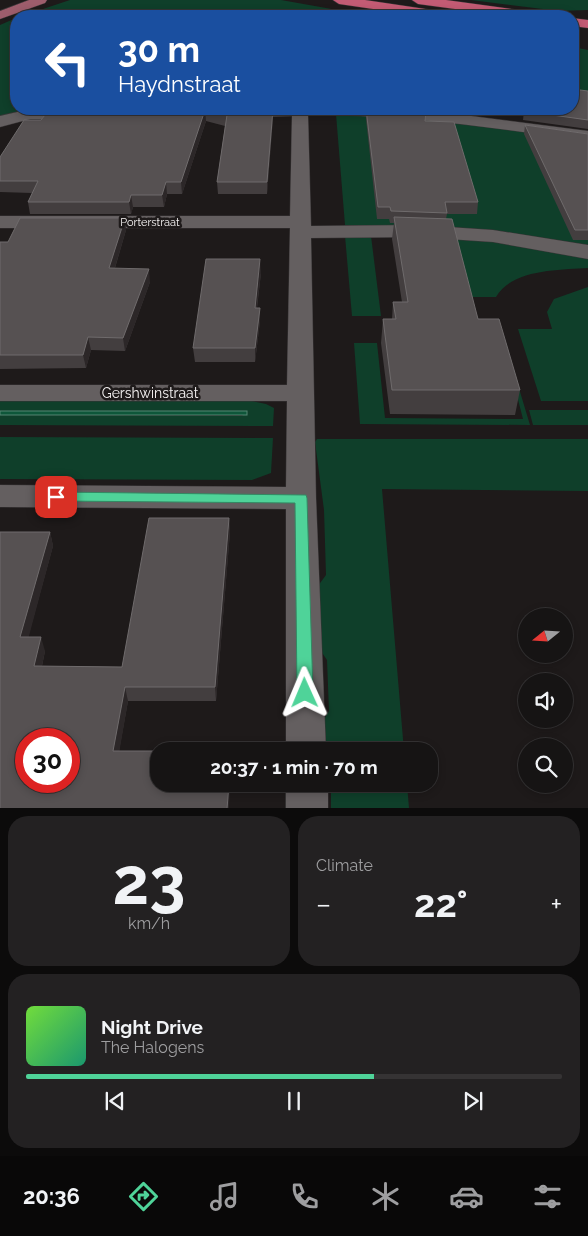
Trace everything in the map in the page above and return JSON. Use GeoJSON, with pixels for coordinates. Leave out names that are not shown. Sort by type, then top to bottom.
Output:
{"type":"FeatureCollection","features":[{"type":"Feature","properties":{"kind":"highway"},"geometry":{"type":"LineString","coordinates":[[339,0],[406,10]]}},
{"type":"Feature","properties":{"kind":"highway"},"geometry":{"type":"LineString","coordinates":[[418,0],[490,10]]}},
{"type":"Feature","properties":{"kind":"main road"},"geometry":{"type":"LineString","coordinates":[[14,10],[41,0]]}},
{"type":"Feature","properties":{"kind":"street"},"geometry":{"type":"LineString","coordinates":[[0,122],[20,115]]}},
{"type":"Feature","properties":{"kind":"street"},"geometry":{"type":"LineString","coordinates":[[300,115],[301,498],[306,742]]}},
{"type":"Feature","properties":{"kind":"street"},"geometry":{"type":"LineString","coordinates":[[435,115],[588,136]]}},
{"type":"Feature","properties":{"kind":"street","name":"Porterstraat"},"geometry":{"type":"LineString","coordinates":[[0,222],[418,231],[494,236],[588,252]]}},
{"type":"Feature","properties":{"kind":"street","name":"Gershwinstraat"},"geometry":{"type":"LineString","coordinates":[[0,393],[301,393]]}},
{"type":"Feature","properties":{"kind":"street"},"geometry":{"type":"LineString","coordinates":[[0,496],[301,498]]}},
{"type":"Feature","properties":{"kind":"street"},"geometry":{"type":"LineString","coordinates":[[307,792],[307,808]]}},
{"type":"Feature","properties":{"kind":"shaded area"},"geometry":{"type":"Polygon","coordinates":[[[70,0],[281,0],[337,10],[40,10],[70,0]]]}},
{"type":"Feature","properties":{"kind":"shaded area"},"geometry":{"type":"Polygon","coordinates":[[[471,0],[588,0],[588,10],[551,10],[471,0]]]}},
{"type":"Feature","properties":{"kind":"shaded area"},"geometry":{"type":"Polygon","coordinates":[[[10,21],[10,114],[0,117],[0,25],[10,21]]]}},
{"type":"Feature","properties":{"kind":"shaded area"},"geometry":{"type":"Polygon","coordinates":[[[579,48],[588,50],[588,94],[579,93],[579,48]]]}},
{"type":"Feature","properties":{"kind":"shaded area"},"geometry":{"type":"Polygon","coordinates":[[[336,115],[403,116],[588,140],[588,245],[499,231],[442,227],[345,225],[336,115]]]}},
{"type":"Feature","properties":{"kind":"shaded area"},"geometry":{"type":"Polygon","coordinates":[[[345,236],[371,236],[381,316],[352,316],[345,236]]]}},
{"type":"Feature","properties":{"kind":"shaded area"},"geometry":{"type":"Polygon","coordinates":[[[463,238],[512,243],[588,257],[588,268],[550,271],[524,276],[503,288],[496,297],[467,297],[416,243],[463,238]]]}},
{"type":"Feature","properties":{"kind":"shaded area"},"geometry":{"type":"Polygon","coordinates":[[[588,287],[588,401],[541,401],[518,329],[552,329],[547,312],[554,299],[588,287]]]}},
{"type":"Feature","properties":{"kind":"shaded area"},"geometry":{"type":"Polygon","coordinates":[[[354,343],[377,343],[385,418],[523,419],[504,345],[506,345],[530,425],[360,424],[354,343]]]}},
{"type":"Feature","properties":{"kind":"shaded area"},"geometry":{"type":"Polygon","coordinates":[[[0,401],[252,401],[274,408],[273,426],[0,425],[0,415],[242,416],[247,411],[0,411],[0,401]]]}},
{"type":"Feature","properties":{"kind":"shaded area"},"geometry":{"type":"Polygon","coordinates":[[[529,410],[588,410],[588,425],[533,425],[529,410]]]}},
{"type":"Feature","properties":{"kind":"shaded area"},"geometry":{"type":"Polygon","coordinates":[[[0,411],[247,411],[247,415],[0,415],[0,411]]]}},
{"type":"Feature","properties":{"kind":"shaded area"},"geometry":{"type":"Polygon","coordinates":[[[0,437],[273,438],[271,473],[252,480],[0,479],[0,437]]]}},
{"type":"Feature","properties":{"kind":"shaded area"},"geometry":{"type":"Polygon","coordinates":[[[317,439],[588,439],[588,491],[382,489],[403,742],[322,742],[316,733],[329,711],[327,660],[316,644],[315,590],[326,575],[324,510],[315,442],[317,439]]]}},
{"type":"Feature","properties":{"kind":"shaded area"},"geometry":{"type":"Polygon","coordinates":[[[331,792],[408,792],[409,808],[331,808],[331,792]]]}},
{"type":"Feature","properties":{"kind":"building"},"geometry":{"type":"Polygon","coordinates":[[[579,90],[588,91],[588,120],[552,115],[579,115],[579,90]]]}},
{"type":"Feature","properties":{"kind":"building"},"geometry":{"type":"Polygon","coordinates":[[[45,115],[203,115],[181,182],[166,182],[162,195],[131,195],[129,202],[28,202],[38,181],[0,181],[0,157],[24,120],[41,120],[45,115]]]}},
{"type":"Feature","properties":{"kind":"building"},"geometry":{"type":"Polygon","coordinates":[[[227,115],[273,115],[267,182],[217,182],[227,115]]]}},
{"type":"Feature","properties":{"kind":"building"},"geometry":{"type":"Polygon","coordinates":[[[367,115],[426,115],[425,121],[454,122],[478,202],[445,202],[447,213],[391,211],[390,207],[378,207],[367,115]]]}},
{"type":"Feature","properties":{"kind":"building"},"geometry":{"type":"Polygon","coordinates":[[[525,125],[588,134],[588,230],[575,230],[525,125]]]}},
{"type":"Feature","properties":{"kind":"building"},"geometry":{"type":"Polygon","coordinates":[[[394,217],[452,219],[478,319],[499,319],[520,390],[392,390],[383,319],[396,319],[393,302],[408,302],[394,217]]]}},
{"type":"Feature","properties":{"kind":"building"},"geometry":{"type":"Polygon","coordinates":[[[20,218],[125,218],[109,268],[149,269],[123,338],[88,337],[83,355],[0,355],[0,242],[8,242],[20,218]]]}},
{"type":"Feature","properties":{"kind":"building"},"geometry":{"type":"Polygon","coordinates":[[[206,259],[260,259],[255,308],[260,308],[255,348],[193,348],[206,259]]]}},
{"type":"Feature","properties":{"kind":"building"},"geometry":{"type":"Polygon","coordinates":[[[149,518],[229,518],[215,687],[125,687],[113,751],[150,751],[150,792],[228,792],[227,808],[0,808],[0,532],[50,532],[20,637],[41,637],[34,666],[122,667],[149,518]]]}},
{"type":"Feature","properties":{"kind":"route"},"geometry":{"type":"LineString","coordinates":[[56,497],[301,498],[305,693]]}}]}
